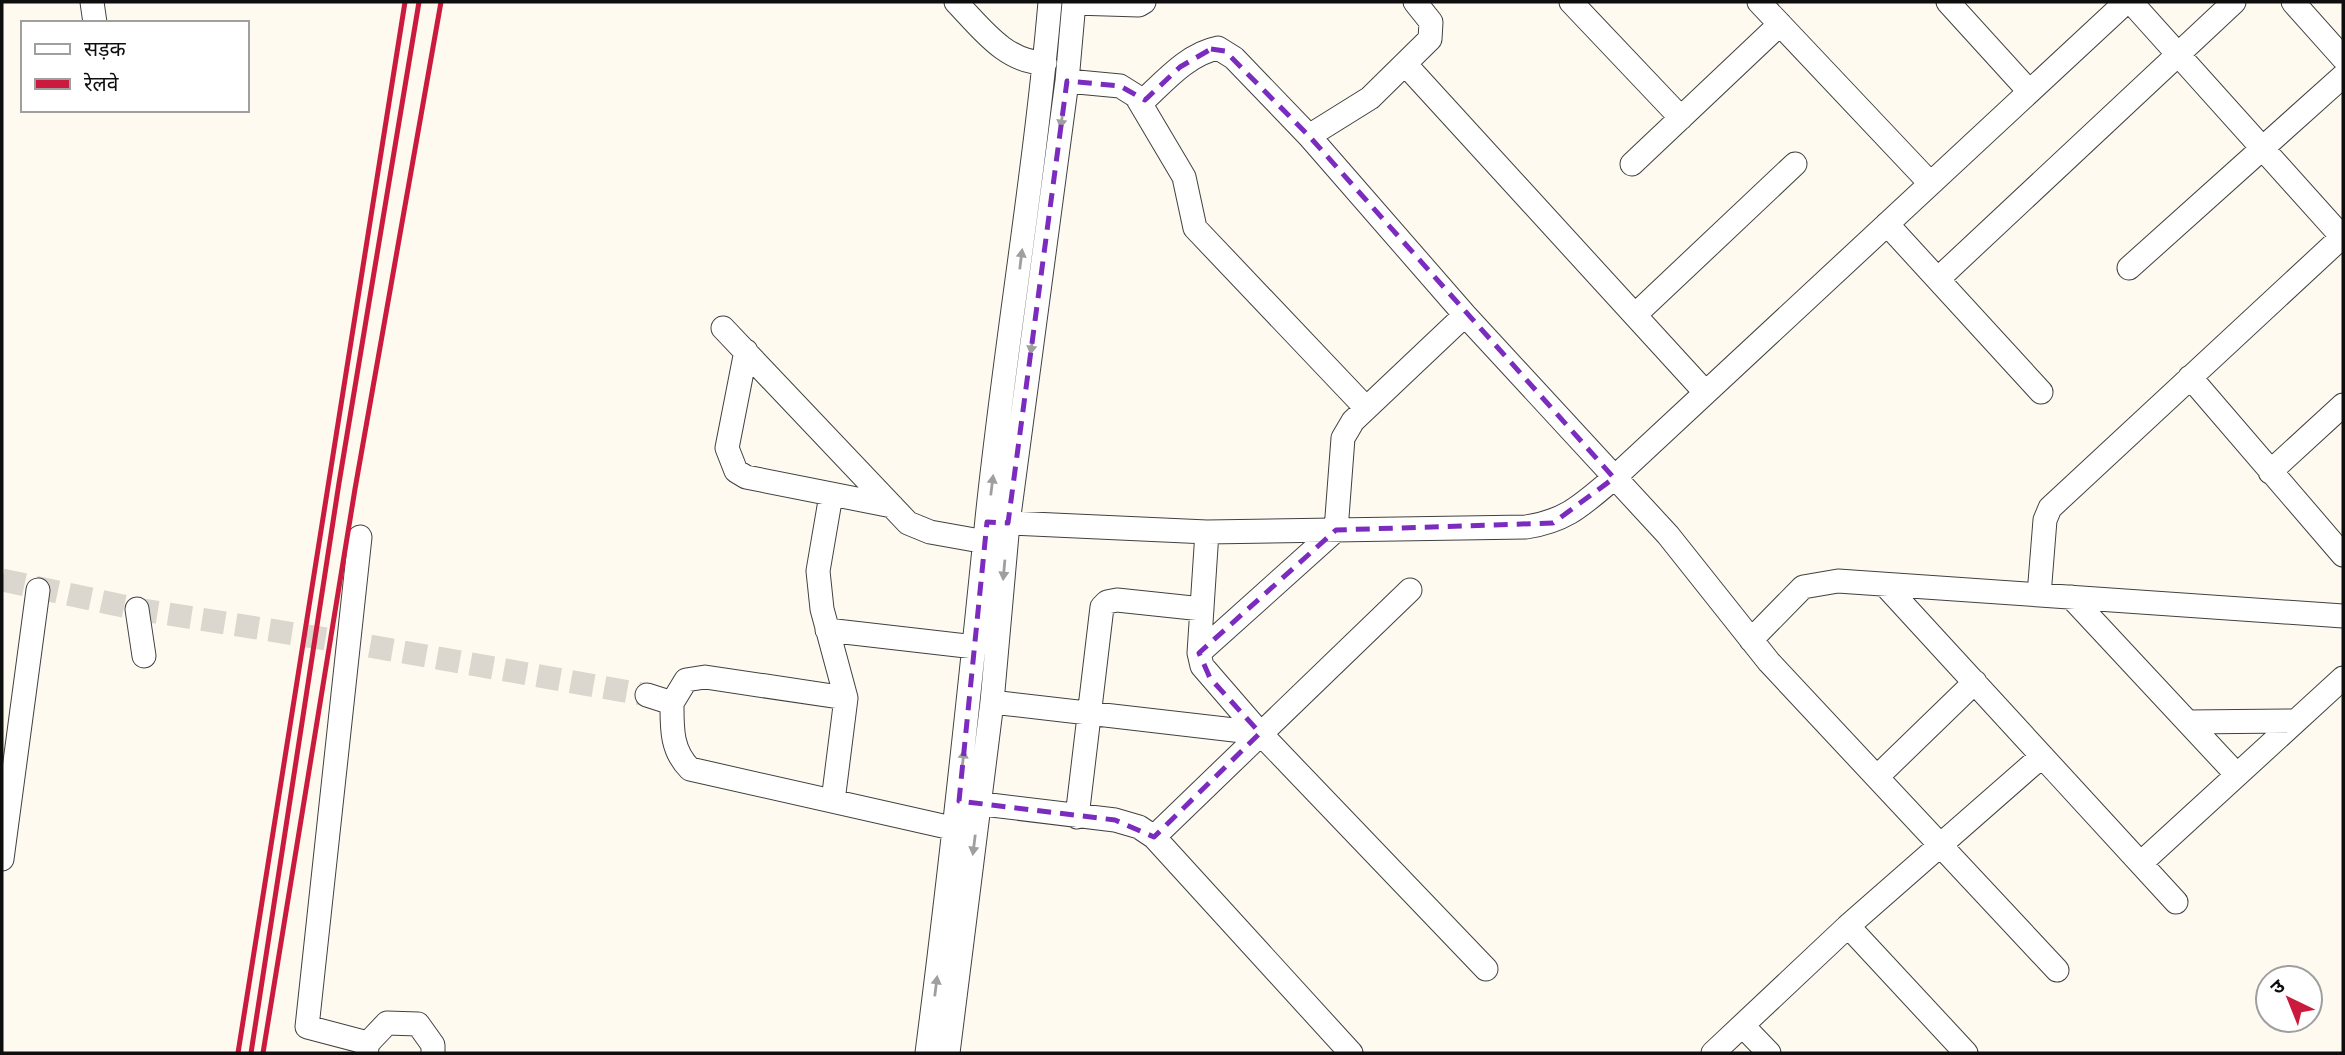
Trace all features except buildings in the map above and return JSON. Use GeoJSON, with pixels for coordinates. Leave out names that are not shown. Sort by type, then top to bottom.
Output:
{"type":"FeatureCollection","features":[{"type":"Feature","properties":{"kind":"street"},"geometry":{"type":"LineString","coordinates":[[92,2],[95,21]]}},
{"type":"Feature","properties":{"kind":"street"},"geometry":{"type":"LineString","coordinates":[[956,2],[994,41],[1015,57],[1045,63]]}},
{"type":"Feature","properties":{"kind":"street"},"geometry":{"type":"LineString","coordinates":[[927,1053],[956,829],[969,803],[992,702],[994,529],[1050,2]]}},
{"type":"Feature","properties":{"kind":"street"},"geometry":{"type":"LineString","coordinates":[[948,1053],[969,803],[975,647],[1067,81],[1074,3],[1139,5],[1144,2]]}},
{"type":"Feature","properties":{"kind":"street"},"geometry":{"type":"LineString","coordinates":[[1309,136],[1370,98],[1406,65],[1430,38],[1432,22],[1415,2]]}},
{"type":"Feature","properties":{"kind":"street"},"geometry":{"type":"LineString","coordinates":[[1571,2],[1681,118]]}},
{"type":"Feature","properties":{"kind":"street"},"geometry":{"type":"LineString","coordinates":[[1759,2],[1930,183]]}},
{"type":"Feature","properties":{"kind":"street"},"geometry":{"type":"LineString","coordinates":[[1948,2],[2029,91]]}},
{"type":"Feature","properties":{"kind":"street"},"geometry":{"type":"LineString","coordinates":[[723,328],[908,523],[930,532],[994,529],[1207,532],[1526,527],[1553,523],[1582,505],[1614,478],[2126,2]]}},
{"type":"Feature","properties":{"kind":"street"},"geometry":{"type":"LineString","coordinates":[[2039,595],[2045,520],[2050,508],[2343,237],[2132,2]]}},
{"type":"Feature","properties":{"kind":"street"},"geometry":{"type":"LineString","coordinates":[[1938,279],[2234,2]]}},
{"type":"Feature","properties":{"kind":"street"},"geometry":{"type":"LineString","coordinates":[[2293,2],[2343,58]]}},
{"type":"Feature","properties":{"kind":"street"},"geometry":{"type":"LineString","coordinates":[[1632,164],[1780,24]]}},
{"type":"Feature","properties":{"kind":"street"},"geometry":{"type":"LineString","coordinates":[[1141,103],[1180,67],[1218,48],[1234,58],[1309,136],[1465,315],[1668,535],[1751,640],[2057,970]]}},
{"type":"Feature","properties":{"kind":"street"},"geometry":{"type":"LineString","coordinates":[[1406,65],[1705,392]]}},
{"type":"Feature","properties":{"kind":"street"},"geometry":{"type":"LineString","coordinates":[[2129,268],[2343,76]]}},
{"type":"Feature","properties":{"kind":"street"},"geometry":{"type":"LineString","coordinates":[[1067,81],[1120,86],[1136,96],[1184,177],[1195,228],[1365,407]]}},
{"type":"Feature","properties":{"kind":"street"},"geometry":{"type":"LineString","coordinates":[[1635,315],[1795,164]]}},
{"type":"Feature","properties":{"kind":"street"},"geometry":{"type":"LineString","coordinates":[[1887,224],[2041,392]]}},
{"type":"Feature","properties":{"kind":"street"},"geometry":{"type":"LineString","coordinates":[[1199,653],[1336,530],[1343,438],[1365,407],[1465,315]]}},
{"type":"Feature","properties":{"kind":"street"},"geometry":{"type":"LineString","coordinates":[[746,352],[727,448],[729,462],[736,471],[746,477],[892,506]]}},
{"type":"Feature","properties":{"kind":"street"},"geometry":{"type":"LineString","coordinates":[[2190,377],[2343,555]]}},
{"type":"Feature","properties":{"kind":"street"},"geometry":{"type":"LineString","coordinates":[[2270,472],[2343,405]]}},
{"type":"Feature","properties":{"kind":"street"},"geometry":{"type":"LineString","coordinates":[[831,495],[818,570],[827,630],[846,698],[833,801]]}},
{"type":"Feature","properties":{"kind":"street"},"geometry":{"type":"LineString","coordinates":[[1207,532],[1199,653],[1210,678],[1486,969]]}},
{"type":"Feature","properties":{"kind":"street"},"geometry":{"type":"LineString","coordinates":[[360,537],[307,1027],[367,1048],[387,1023],[418,1024],[433,1045],[433,1053]]}},
{"type":"Feature","properties":{"kind":"street"},"geometry":{"type":"LineString","coordinates":[[1751,640],[1803,587],[1838,581],[2343,615]]}},
{"type":"Feature","properties":{"kind":"street"},"geometry":{"type":"LineString","coordinates":[[1885,584],[2176,902]]}},
{"type":"Feature","properties":{"kind":"street"},"geometry":{"type":"LineString","coordinates":[[2,859],[38,590]]}},
{"type":"Feature","properties":{"kind":"street"},"geometry":{"type":"LineString","coordinates":[[1154,837],[1410,590]]}},
{"type":"Feature","properties":{"kind":"street"},"geometry":{"type":"LineString","coordinates":[[2071,597],[2237,775]]}},
{"type":"Feature","properties":{"kind":"street"},"geometry":{"type":"LineString","coordinates":[[1077,817],[1100,615],[1107,602],[1117,600],[1202,609]]}},
{"type":"Feature","properties":{"kind":"street"},"geometry":{"type":"LineString","coordinates":[[137,609],[144,656]]}},
{"type":"Feature","properties":{"kind":"street"},"geometry":{"type":"LineString","coordinates":[[827,630],[975,647]]}},
{"type":"Feature","properties":{"kind":"street"},"geometry":{"type":"LineString","coordinates":[[846,698],[705,677],[686,680],[672,703],[673,737],[681,760],[690,769],[956,829]]}},
{"type":"Feature","properties":{"kind":"street"},"geometry":{"type":"LineString","coordinates":[[2141,863],[2343,678]]}},
{"type":"Feature","properties":{"kind":"street"},"geometry":{"type":"LineString","coordinates":[[1877,777],[1975,682]]}},
{"type":"Feature","properties":{"kind":"street"},"geometry":{"type":"LineString","coordinates":[[647,695],[672,703]]}},
{"type":"Feature","properties":{"kind":"street"},"geometry":{"type":"LineString","coordinates":[[992,702],[1260,733]]}},
{"type":"Feature","properties":{"kind":"street"},"geometry":{"type":"LineString","coordinates":[[2188,722],[2296,721]]}},
{"type":"Feature","properties":{"kind":"street"},"geometry":{"type":"LineString","coordinates":[[1713,1053],[1848,926],[2042,756]]}},
{"type":"Feature","properties":{"kind":"street"},"geometry":{"type":"LineString","coordinates":[[969,803],[1115,820],[1139,827],[1154,837],[1351,1053]]}},
{"type":"Feature","properties":{"kind":"street"},"geometry":{"type":"LineString","coordinates":[[1848,926],[1966,1053]]}},
{"type":"Feature","properties":{"kind":"street"},"geometry":{"type":"LineString","coordinates":[[1744,1026],[1769,1053]]}},
{"type":"Feature","properties":{"kind":"highlighted area"},"geometry":{"type":"Polygon","coordinates":[[[1211,49],[1225,51],[1309,136],[1614,478],[1553,523],[1336,530],[1199,653],[1210,678],[1260,733],[1154,837],[1115,820],[959,801],[987,522],[1008,523],[1067,81],[1120,86],[1145,100],[1180,67],[1211,49]]]}},
{"type":"Feature","properties":{"kind":"tunnel"},"geometry":{"type":"LineString","coordinates":[[2,580],[137,609],[364,645],[647,695]]}},
{"type":"Feature","properties":{"kind":"railway"},"geometry":{"type":"LineString","coordinates":[[238,1053],[405,2]]}},
{"type":"Feature","properties":{"kind":"railway"},"geometry":{"type":"LineString","coordinates":[[251,1053],[339,483],[419,2]]}},
{"type":"Feature","properties":{"kind":"railway"},"geometry":{"type":"LineString","coordinates":[[263,1053],[355,489],[441,2]]}}]}
